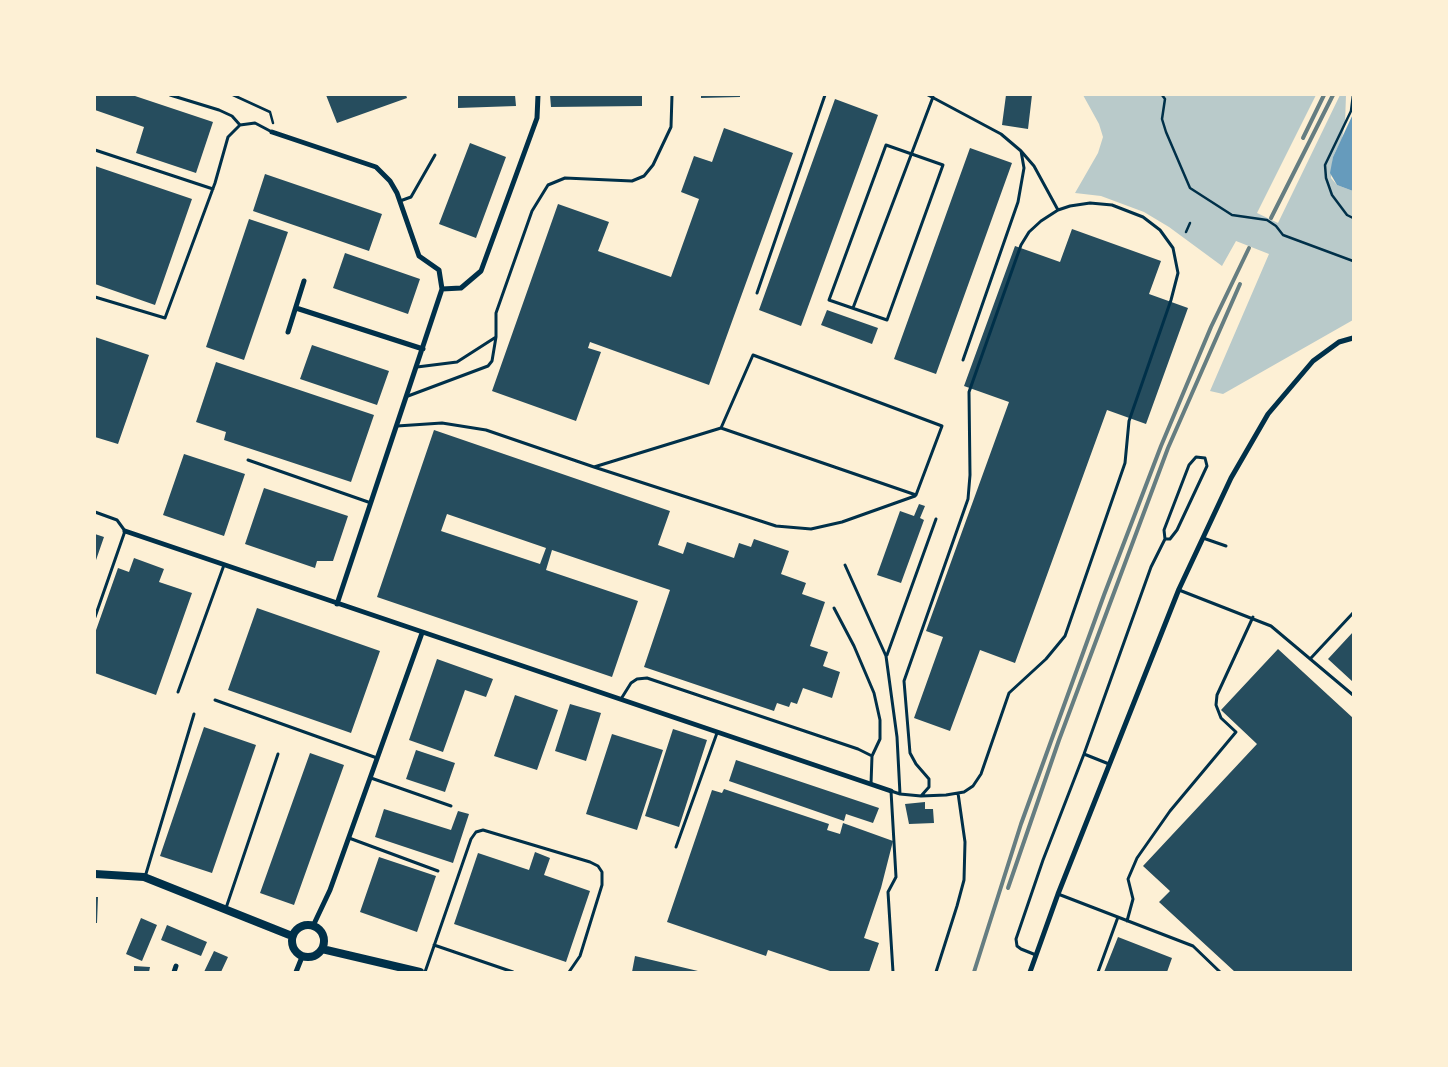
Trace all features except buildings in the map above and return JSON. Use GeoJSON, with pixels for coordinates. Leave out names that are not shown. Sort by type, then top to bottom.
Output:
{"type":"FeatureCollection","features":[{"type":"Feature","properties":{"kind":"street"},"geometry":{"type":"LineString","coordinates":[[442,289],[461,288],[481,271],[537,118],[538,95]]}},
{"type":"Feature","properties":{"kind":"street"},"geometry":{"type":"LineString","coordinates":[[272,132],[376,168],[390,181],[419,256],[439,270],[442,289],[408,396],[337,604]]}},
{"type":"Feature","properties":{"kind":"street"},"geometry":{"type":"LineString","coordinates":[[288,332],[304,281]]}},
{"type":"Feature","properties":{"kind":"street"},"geometry":{"type":"LineString","coordinates":[[296,308],[423,349]]}},
{"type":"Feature","properties":{"kind":"street"},"geometry":{"type":"LineString","coordinates":[[1030,972],[1058,894],[1179,589],[1231,478],[1268,414],[1313,361],[1339,342],[1353,338]]}},
{"type":"Feature","properties":{"kind":"street"},"geometry":{"type":"LineString","coordinates":[[125,531],[891,791]]}},
{"type":"Feature","properties":{"kind":"street"},"geometry":{"type":"LineString","coordinates":[[313,926],[330,890],[422,633]]}},
{"type":"Feature","properties":{"kind":"street"},"geometry":{"type":"LineString","coordinates":[[95,874],[144,877],[226,908],[292,936]]}},
{"type":"Feature","properties":{"kind":"street"},"geometry":{"type":"LineString","coordinates":[[313,926],[324,937],[322,949],[314,956],[302,957],[294,949],[292,936],[300,927],[313,926]]}},
{"type":"Feature","properties":{"kind":"street"},"geometry":{"type":"LineString","coordinates":[[322,949],[420,972]]}},
{"type":"Feature","properties":{"kind":"street"},"geometry":{"type":"LineString","coordinates":[[296,972],[302,957]]}},
{"type":"Feature","properties":{"kind":"street"},"geometry":{"type":"LineString","coordinates":[[174,972],[176,966]]}},
{"type":"Feature","properties":{"kind":"lane"},"geometry":{"type":"LineString","coordinates":[[170,95],[219,110],[232,116],[240,125]]}},
{"type":"Feature","properties":{"kind":"lane"},"geometry":{"type":"LineString","coordinates":[[408,396],[488,366],[492,361],[496,337],[496,313],[532,211],[548,185],[565,178],[632,181],[644,176],[654,164],[670,127],[672,95]]}},
{"type":"Feature","properties":{"kind":"lane"},"geometry":{"type":"LineString","coordinates":[[757,293],[825,95]]}},
{"type":"Feature","properties":{"kind":"lane"},"geometry":{"type":"LineString","coordinates":[[928,95],[1000,134],[1021,151],[1034,166],[1058,210]]}},
{"type":"Feature","properties":{"kind":"lane"},"geometry":{"type":"LineString","coordinates":[[853,308],[933,97]]}},
{"type":"Feature","properties":{"kind":"lane"},"geometry":{"type":"LineString","coordinates":[[95,297],[165,318],[213,189],[228,137],[240,125],[255,123],[272,132]]}},
{"type":"Feature","properties":{"kind":"lane"},"geometry":{"type":"LineString","coordinates":[[886,145],[912,154],[943,165],[887,320],[829,300],[886,145]]}},
{"type":"Feature","properties":{"kind":"lane"},"geometry":{"type":"LineString","coordinates":[[95,150],[213,189]]}},
{"type":"Feature","properties":{"kind":"lane"},"geometry":{"type":"LineString","coordinates":[[963,360],[1018,202],[1024,168],[1021,151]]}},
{"type":"Feature","properties":{"kind":"lane"},"geometry":{"type":"LineString","coordinates":[[399,201],[411,198],[435,155]]}},
{"type":"Feature","properties":{"kind":"lane"},"geometry":{"type":"LineString","coordinates":[[893,972],[888,892],[896,877],[891,791],[921,796],[958,793],[973,786],[981,774],[1009,693],[1046,659],[1065,636],[1125,463],[1129,421],[1172,300],[1178,273],[1172,248],[1160,230],[1143,217],[1112,205],[1090,203],[1058,210],[1041,220],[1021,245],[969,392],[970,476],[968,499],[904,681],[910,753],[916,764],[929,779],[929,787],[921,796]]}},
{"type":"Feature","properties":{"kind":"lane"},"geometry":{"type":"LineString","coordinates":[[417,367],[457,362],[496,337]]}},
{"type":"Feature","properties":{"kind":"lane"},"geometry":{"type":"LineString","coordinates":[[397,426],[442,423],[486,430],[776,526],[811,529],[842,522],[916,495],[942,426],[753,355],[721,428]]}},
{"type":"Feature","properties":{"kind":"lane"},"geometry":{"type":"LineString","coordinates":[[594,467],[721,428],[916,495]]}},
{"type":"Feature","properties":{"kind":"lane"},"geometry":{"type":"LineString","coordinates":[[1036,955],[1017,946],[1016,940],[1043,860],[1084,754],[1151,567],[1165,539],[1164,530],[1191,460],[1196,457],[1204,458],[1207,466],[1177,530],[1170,539],[1165,539]]}},
{"type":"Feature","properties":{"kind":"lane"},"geometry":{"type":"LineString","coordinates":[[248,460],[371,503]]}},
{"type":"Feature","properties":{"kind":"lane"},"geometry":{"type":"LineString","coordinates":[[95,512],[117,520],[125,531],[95,617]]}},
{"type":"Feature","properties":{"kind":"lane"},"geometry":{"type":"LineString","coordinates":[[886,656],[936,519]]}},
{"type":"Feature","properties":{"kind":"lane"},"geometry":{"type":"LineString","coordinates":[[1203,538],[1226,546]]}},
{"type":"Feature","properties":{"kind":"lane"},"geometry":{"type":"LineString","coordinates":[[178,692],[224,565]]}},
{"type":"Feature","properties":{"kind":"lane"},"geometry":{"type":"LineString","coordinates":[[845,565],[886,656],[898,737],[900,794]]}},
{"type":"Feature","properties":{"kind":"lane"},"geometry":{"type":"LineString","coordinates":[[1179,589],[1271,626],[1353,695]]}},
{"type":"Feature","properties":{"kind":"lane"},"geometry":{"type":"LineString","coordinates":[[834,608],[854,646],[874,693],[880,720],[880,739],[872,756],[871,784]]}},
{"type":"Feature","properties":{"kind":"lane"},"geometry":{"type":"LineString","coordinates":[[1311,658],[1353,613]]}},
{"type":"Feature","properties":{"kind":"lane"},"geometry":{"type":"LineString","coordinates":[[1127,921],[1133,899],[1128,879],[1137,858],[1170,811],[1236,732],[1221,718],[1216,705],[1217,695],[1253,618]]}},
{"type":"Feature","properties":{"kind":"lane"},"geometry":{"type":"LineString","coordinates":[[620,700],[631,683],[637,679],[647,678],[858,749],[872,756]]}},
{"type":"Feature","properties":{"kind":"lane"},"geometry":{"type":"LineString","coordinates":[[215,700],[377,758]]}},
{"type":"Feature","properties":{"kind":"lane"},"geometry":{"type":"LineString","coordinates":[[144,877],[194,714]]}},
{"type":"Feature","properties":{"kind":"lane"},"geometry":{"type":"LineString","coordinates":[[676,847],[717,733]]}},
{"type":"Feature","properties":{"kind":"lane"},"geometry":{"type":"LineString","coordinates":[[226,908],[278,754]]}},
{"type":"Feature","properties":{"kind":"lane"},"geometry":{"type":"LineString","coordinates":[[1084,754],[1110,764]]}},
{"type":"Feature","properties":{"kind":"lane"},"geometry":{"type":"LineString","coordinates":[[370,778],[451,806]]}},
{"type":"Feature","properties":{"kind":"lane"},"geometry":{"type":"LineString","coordinates":[[936,972],[958,906],[964,880],[966,842],[958,793]]}},
{"type":"Feature","properties":{"kind":"lane"},"geometry":{"type":"LineString","coordinates":[[425,972],[471,839],[476,832],[490,831],[590,862],[598,866],[602,872],[602,885],[580,956],[569,972]]}},
{"type":"Feature","properties":{"kind":"lane"},"geometry":{"type":"LineString","coordinates":[[348,838],[438,871]]}},
{"type":"Feature","properties":{"kind":"lane"},"geometry":{"type":"LineString","coordinates":[[1058,894],[1193,946],[1220,972]]}},
{"type":"Feature","properties":{"kind":"lane"},"geometry":{"type":"LineString","coordinates":[[1098,972],[1118,917]]}},
{"type":"Feature","properties":{"kind":"lane"},"geometry":{"type":"LineString","coordinates":[[434,945],[513,972]]}},
{"type":"Feature","properties":{"kind":"path"},"geometry":{"type":"LineString","coordinates":[[233,95],[270,112],[273,120],[272,132]]}},
{"type":"Feature","properties":{"kind":"path"},"geometry":{"type":"LineString","coordinates":[[1162,95],[1165,99],[1162,119],[1190,188],[1232,215],[1267,220],[1288,238],[1353,261]]}},
{"type":"Feature","properties":{"kind":"path"},"geometry":{"type":"LineString","coordinates":[[1353,95],[1351,111],[1325,165],[1326,178],[1332,195],[1347,215],[1353,218]]}},
{"type":"Feature","properties":{"kind":"path"},"geometry":{"type":"LineString","coordinates":[[1186,232],[1190,223]]}},
{"type":"Feature","properties":{"kind":"shaded area"},"geometry":{"type":"Polygon","coordinates":[[[1083,95],[1316,95],[1257,213],[1278,223],[1340,95],[1346,95],[1345,124],[1342,138],[1333,157],[1331,178],[1337,185],[1353,191],[1353,320],[1223,394],[1210,391],[1269,254],[1236,241],[1222,266],[1169,227],[1144,212],[1101,196],[1075,193],[1098,153],[1103,137],[1099,124],[1083,95]]]}},
{"type":"Feature","properties":{"kind":"water"},"geometry":{"type":"Polygon","coordinates":[[[1353,114],[1353,191],[1337,185],[1330,173],[1333,157],[1353,114]]]}},
{"type":"Feature","properties":{"kind":"railway"},"geometry":{"type":"LineString","coordinates":[[1303,138],[1324,95]]}},
{"type":"Feature","properties":{"kind":"railway"},"geometry":{"type":"LineString","coordinates":[[1271,218],[1333,95]]}},
{"type":"Feature","properties":{"kind":"railway"},"geometry":{"type":"LineString","coordinates":[[974,972],[1021,824],[1104,595],[1161,446],[1211,327],[1249,248]]}},
{"type":"Feature","properties":{"kind":"railway"},"geometry":{"type":"LineString","coordinates":[[1008,888],[1059,740],[1168,448],[1240,284]]}}]}
